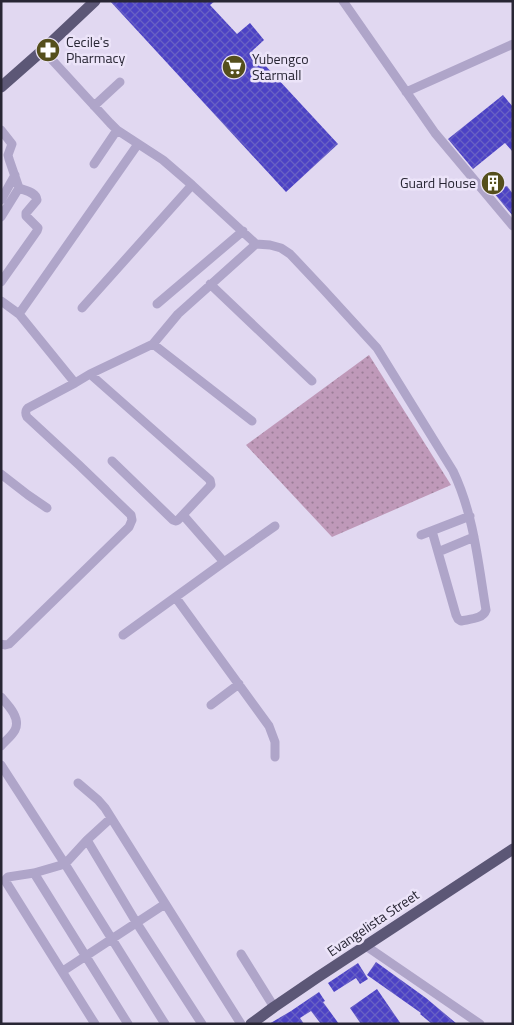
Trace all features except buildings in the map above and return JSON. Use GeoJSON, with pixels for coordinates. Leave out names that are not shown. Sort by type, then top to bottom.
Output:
{"type":"FeatureCollection","features":[{"type":"Feature","properties":{"kind":"main road"},"geometry":{"type":"LineString","coordinates":[[1,87],[96,1]]}},
{"type":"Feature","properties":{"kind":"main road","name":"Evangelista Street"},"geometry":{"type":"LineString","coordinates":[[251,1024],[513,849]]}},
{"type":"Feature","properties":{"kind":"street"},"geometry":{"type":"LineString","coordinates":[[343,1],[435,133],[513,226]]}},
{"type":"Feature","properties":{"kind":"street"},"geometry":{"type":"LineString","coordinates":[[406,92],[513,44]]}},
{"type":"Feature","properties":{"kind":"street"},"geometry":{"type":"LineString","coordinates":[[43,50],[117,130],[163,160],[256,244],[281,248],[290,254],[377,348],[453,471],[461,488],[470,516],[486,610],[481,617],[461,622],[458,619],[432,531]]}},
{"type":"Feature","properties":{"kind":"street"},"geometry":{"type":"LineString","coordinates":[[94,106],[120,82]]}},
{"type":"Feature","properties":{"kind":"street"},"geometry":{"type":"LineString","coordinates":[[1,130],[12,144],[8,156],[19,188],[1,217]]}},
{"type":"Feature","properties":{"kind":"street"},"geometry":{"type":"LineString","coordinates":[[94,164],[117,130]]}},
{"type":"Feature","properties":{"kind":"street"},"geometry":{"type":"LineString","coordinates":[[19,314],[138,144]]}},
{"type":"Feature","properties":{"kind":"street"},"geometry":{"type":"LineString","coordinates":[[1,200],[15,175]]}},
{"type":"Feature","properties":{"kind":"street"},"geometry":{"type":"LineString","coordinates":[[82,308],[192,185]]}},
{"type":"Feature","properties":{"kind":"street"},"geometry":{"type":"LineString","coordinates":[[1,282],[38,228],[26,216],[26,213],[37,200],[37,197],[19,188]]}},
{"type":"Feature","properties":{"kind":"street"},"geometry":{"type":"LineString","coordinates":[[158,304],[242,231]]}},
{"type":"Feature","properties":{"kind":"street"},"geometry":{"type":"LineString","coordinates":[[1,644],[9,644],[129,527],[132,520],[131,515],[25,414],[25,411],[90,374],[153,344],[178,314],[256,244]]}},
{"type":"Feature","properties":{"kind":"street"},"geometry":{"type":"LineString","coordinates":[[210,284],[312,381]]}},
{"type":"Feature","properties":{"kind":"street"},"geometry":{"type":"LineString","coordinates":[[1,300],[19,314],[75,383]]}},
{"type":"Feature","properties":{"kind":"street"},"geometry":{"type":"LineString","coordinates":[[153,344],[252,421]]}},
{"type":"Feature","properties":{"kind":"street"},"geometry":{"type":"LineString","coordinates":[[90,374],[210,480],[211,485],[176,521],[112,461]]}},
{"type":"Feature","properties":{"kind":"street"},"geometry":{"type":"LineString","coordinates":[[1,474],[47,508]]}},
{"type":"Feature","properties":{"kind":"street"},"geometry":{"type":"LineString","coordinates":[[183,515],[224,562]]}},
{"type":"Feature","properties":{"kind":"street"},"geometry":{"type":"LineString","coordinates":[[421,535],[470,516]]}},
{"type":"Feature","properties":{"kind":"street"},"geometry":{"type":"LineString","coordinates":[[123,635],[274,526]]}},
{"type":"Feature","properties":{"kind":"street"},"geometry":{"type":"LineString","coordinates":[[438,552],[474,537]]}},
{"type":"Feature","properties":{"kind":"street"},"geometry":{"type":"LineString","coordinates":[[176,598],[269,726],[275,742],[275,757]]}},
{"type":"Feature","properties":{"kind":"street"},"geometry":{"type":"LineString","coordinates":[[211,705],[239,684]]}},
{"type":"Feature","properties":{"kind":"street"},"geometry":{"type":"LineString","coordinates":[[1,697],[15,716],[17,723],[15,730],[1,746]]}},
{"type":"Feature","properties":{"kind":"street"},"geometry":{"type":"LineString","coordinates":[[1,765],[165,1024]]}},
{"type":"Feature","properties":{"kind":"street"},"geometry":{"type":"LineString","coordinates":[[78,784],[105,808],[241,1024]]}},
{"type":"Feature","properties":{"kind":"street"},"geometry":{"type":"LineString","coordinates":[[95,1024],[6,882],[6,879],[65,864],[111,818]]}},
{"type":"Feature","properties":{"kind":"street"},"geometry":{"type":"LineString","coordinates":[[87,840],[136,922],[202,1024]]}},
{"type":"Feature","properties":{"kind":"street"},"geometry":{"type":"LineString","coordinates":[[34,873],[128,1024]]}},
{"type":"Feature","properties":{"kind":"street"},"geometry":{"type":"LineString","coordinates":[[63,971],[165,904]]}},
{"type":"Feature","properties":{"kind":"street"},"geometry":{"type":"LineString","coordinates":[[366,946],[480,1024]]}},
{"type":"Feature","properties":{"kind":"street"},"geometry":{"type":"LineString","coordinates":[[241,954],[274,1007]]}},
{"type":"Feature","properties":{"kind":"shaded area"},"geometry":{"type":"Polygon","coordinates":[[[369,355],[451,485],[332,537],[246,445],[369,355]]]}},
{"type":"Feature","properties":{"kind":"place","name":"Cecile's Pharmacy"},"geometry":{"type":"Point","coordinates":[48,50]}},
{"type":"Feature","properties":{"kind":"place","name":"Yubengco Starmall"},"geometry":{"type":"Point","coordinates":[234,67]}},
{"type":"Feature","properties":{"kind":"place","name":"Guard House"},"geometry":{"type":"Point","coordinates":[493,183]}}]}
